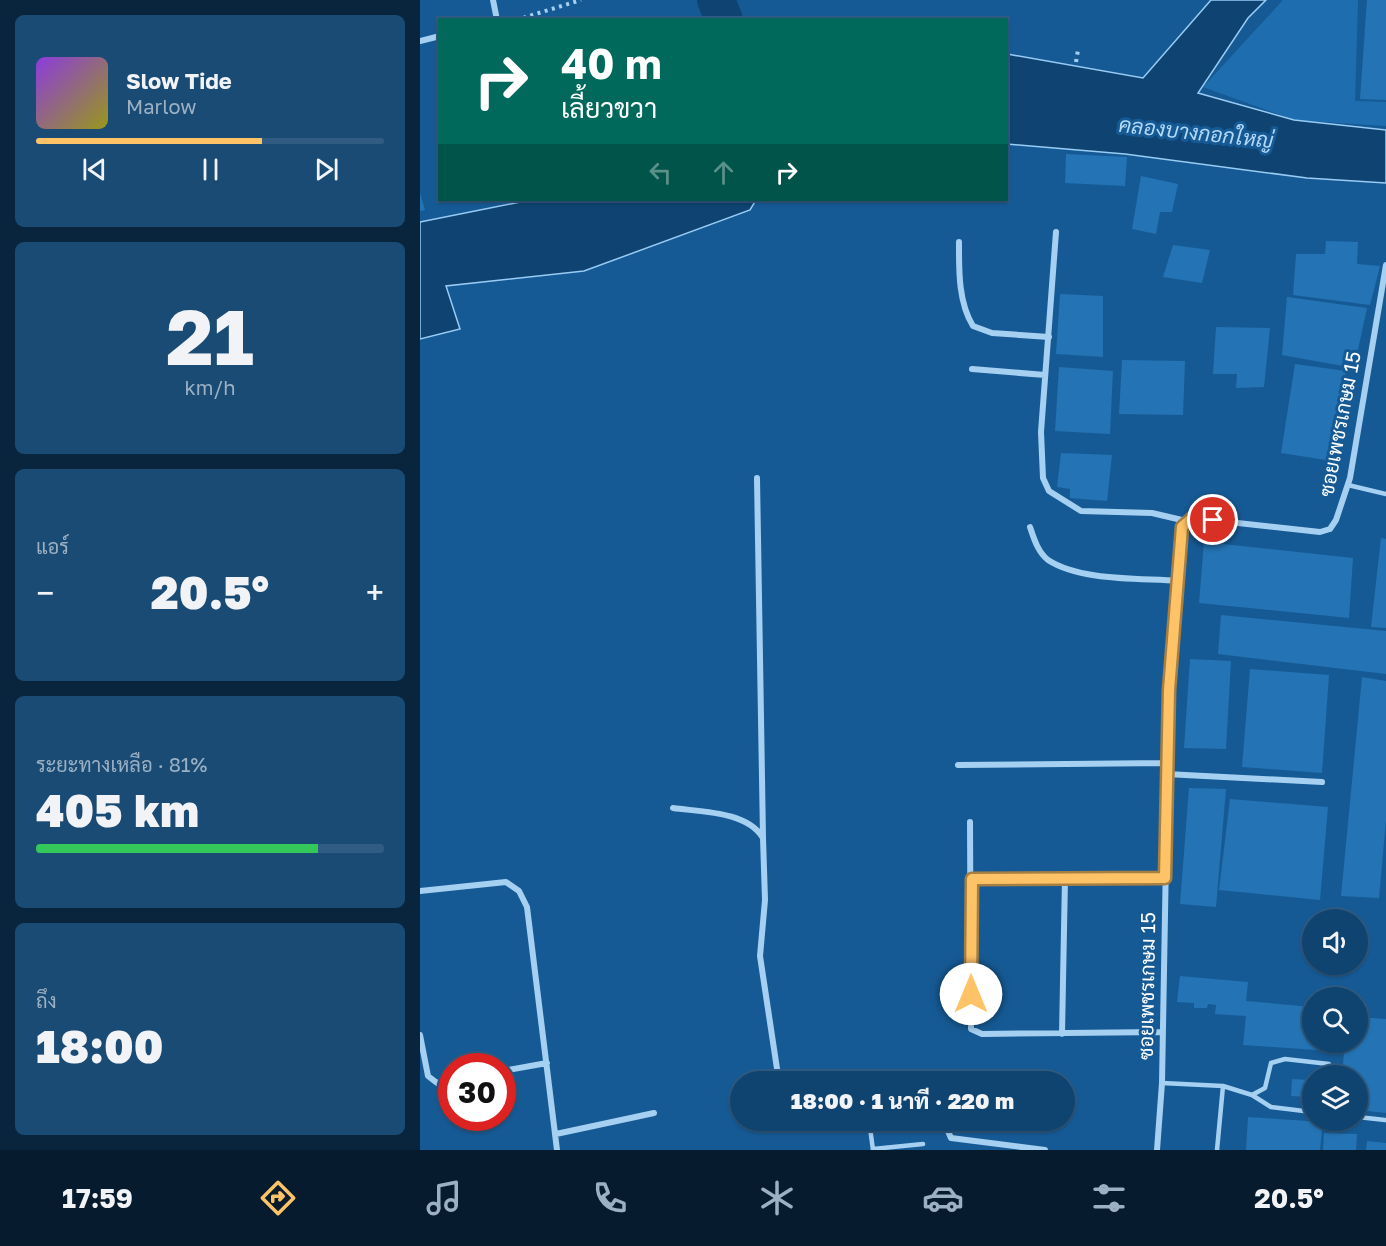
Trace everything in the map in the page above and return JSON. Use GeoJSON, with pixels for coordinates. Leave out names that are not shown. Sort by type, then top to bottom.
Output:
{"type":"FeatureCollection","features":[{"type":"Feature","properties":{"kind":"street"},"geometry":{"type":"LineString","coordinates":[[493,0],[497,18]]}},
{"type":"Feature","properties":{"kind":"street"},"geometry":{"type":"LineString","coordinates":[[420,41],[438,36]]}},
{"type":"Feature","properties":{"kind":"street"},"geometry":{"type":"LineString","coordinates":[[1056,232],[1041,432],[1043,478],[1049,492],[1081,511],[1152,513],[1186,521]]}},
{"type":"Feature","properties":{"kind":"street"},"geometry":{"type":"LineString","coordinates":[[959,242],[958,269],[965,310],[973,326],[992,333],[1049,337]]}},
{"type":"Feature","properties":{"kind":"street","name":"ซอยเพชรเกษม 15"},"geometry":{"type":"LineString","coordinates":[[1157,1150],[1162,1083],[1166,763],[1182,527],[1192,518],[1327,531],[1336,520],[1348,485],[1386,265]]}},
{"type":"Feature","properties":{"kind":"street"},"geometry":{"type":"LineString","coordinates":[[972,369],[1046,375]]}},
{"type":"Feature","properties":{"kind":"street"},"geometry":{"type":"LineString","coordinates":[[757,478],[765,900],[760,956],[777,1071]]}},
{"type":"Feature","properties":{"kind":"street"},"geometry":{"type":"LineString","coordinates":[[1030,527],[1037,547],[1047,559],[1070,571],[1178,581]]}},
{"type":"Feature","properties":{"kind":"street"},"geometry":{"type":"LineString","coordinates":[[958,765],[1166,763]]}},
{"type":"Feature","properties":{"kind":"street"},"geometry":{"type":"LineString","coordinates":[[1166,774],[1322,782]]}},
{"type":"Feature","properties":{"kind":"street"},"geometry":{"type":"LineString","coordinates":[[673,808],[738,819],[758,830],[763,838]]}},
{"type":"Feature","properties":{"kind":"street"},"geometry":{"type":"LineString","coordinates":[[970,822],[971,1029],[982,1034],[1163,1032]]}},
{"type":"Feature","properties":{"kind":"street"},"geometry":{"type":"LineString","coordinates":[[1062,1034],[1065,878]]}},
{"type":"Feature","properties":{"kind":"street"},"geometry":{"type":"LineString","coordinates":[[972,879],[1165,878]]}},
{"type":"Feature","properties":{"kind":"street"},"geometry":{"type":"LineString","coordinates":[[420,891],[506,882],[519,891],[527,907],[557,1150]]}},
{"type":"Feature","properties":{"kind":"street"},"geometry":{"type":"LineString","coordinates":[[420,1035],[428,1076],[438,1083]]}},
{"type":"Feature","properties":{"kind":"street"},"geometry":{"type":"LineString","coordinates":[[516,1068],[546,1063]]}},
{"type":"Feature","properties":{"kind":"street"},"geometry":{"type":"LineString","coordinates":[[556,1134],[654,1113]]}},
{"type":"Feature","properties":{"kind":"street"},"geometry":{"type":"LineString","coordinates":[[948,1131],[951,1138],[1045,1150]]}},
{"type":"Feature","properties":{"kind":"lane"},"geometry":{"type":"LineString","coordinates":[[1348,485],[1386,494]]}},
{"type":"Feature","properties":{"kind":"lane"},"geometry":{"type":"LineString","coordinates":[[1252,1095],[1265,1088],[1271,1063],[1285,1059],[1329,1064]]}},
{"type":"Feature","properties":{"kind":"lane"},"geometry":{"type":"LineString","coordinates":[[1162,1083],[1223,1086],[1252,1095],[1271,1107],[1302,1111]]}},
{"type":"Feature","properties":{"kind":"lane"},"geometry":{"type":"LineString","coordinates":[[1217,1150],[1223,1086]]}},
{"type":"Feature","properties":{"kind":"lane"},"geometry":{"type":"LineString","coordinates":[[1368,1118],[1385,1120]]}},
{"type":"Feature","properties":{"kind":"lane"},"geometry":{"type":"LineString","coordinates":[[871,1131],[873,1149],[910,1148],[923,1144]]}},
{"type":"Feature","properties":{"kind":"path"},"geometry":{"type":"LineString","coordinates":[[522,18],[581,0]]}},
{"type":"Feature","properties":{"kind":"path"},"geometry":{"type":"LineString","coordinates":[[1076,62],[1078,50]]}},
{"type":"Feature","properties":{"kind":"shaded area"},"geometry":{"type":"Polygon","coordinates":[[[1283,0],[1358,0],[1355,101],[1386,102],[1386,126],[1294,120],[1203,87],[1283,0]]]}},
{"type":"Feature","properties":{"kind":"water","name":"คลองบางกอกใหญ่"},"geometry":{"type":"Polygon","coordinates":[[[1211,0],[1266,0],[1248,18],[1198,93],[1294,120],[1386,130],[1386,183],[1307,178],[1125,154],[1008,144],[1008,54],[1143,78],[1211,0]]]}},
{"type":"Feature","properties":{"kind":"water"},"geometry":{"type":"Polygon","coordinates":[[[525,201],[755,201],[750,210],[584,271],[446,286],[460,329],[420,339],[420,222],[525,201]]]}},
{"type":"Feature","properties":{"kind":"building"},"geometry":{"type":"Polygon","coordinates":[[[1367,0],[1386,0],[1386,100],[1360,99],[1367,0]]]}},
{"type":"Feature","properties":{"kind":"building"},"geometry":{"type":"Polygon","coordinates":[[[1066,154],[1127,157],[1125,186],[1065,183],[1066,154]]]}},
{"type":"Feature","properties":{"kind":"building"},"geometry":{"type":"Polygon","coordinates":[[[1141,176],[1178,184],[1172,212],[1160,212],[1156,234],[1132,229],[1141,176]]]}},
{"type":"Feature","properties":{"kind":"building"},"geometry":{"type":"Polygon","coordinates":[[[420,193],[425,210],[420,211],[420,193]]]}},
{"type":"Feature","properties":{"kind":"building"},"geometry":{"type":"Polygon","coordinates":[[[1326,241],[1358,242],[1357,264],[1380,266],[1370,305],[1293,295],[1296,254],[1325,254],[1326,241]]]}},
{"type":"Feature","properties":{"kind":"building"},"geometry":{"type":"Polygon","coordinates":[[[1173,245],[1210,250],[1202,283],[1163,277],[1173,245]]]}},
{"type":"Feature","properties":{"kind":"building"},"geometry":{"type":"Polygon","coordinates":[[[1060,294],[1103,296],[1103,357],[1056,354],[1060,294]]]}},
{"type":"Feature","properties":{"kind":"building"},"geometry":{"type":"Polygon","coordinates":[[[1287,297],[1367,308],[1354,368],[1282,355],[1287,297]]]}},
{"type":"Feature","properties":{"kind":"building"},"geometry":{"type":"Polygon","coordinates":[[[1216,327],[1270,328],[1264,387],[1236,388],[1237,374],[1213,374],[1216,327]]]}},
{"type":"Feature","properties":{"kind":"building"},"geometry":{"type":"Polygon","coordinates":[[[1122,360],[1185,361],[1183,415],[1119,414],[1122,360]]]}},
{"type":"Feature","properties":{"kind":"building"},"geometry":{"type":"Polygon","coordinates":[[[1295,364],[1346,371],[1332,461],[1281,453],[1295,364]]]}},
{"type":"Feature","properties":{"kind":"building"},"geometry":{"type":"Polygon","coordinates":[[[1059,367],[1113,371],[1110,434],[1055,431],[1059,367]]]}},
{"type":"Feature","properties":{"kind":"building"},"geometry":{"type":"Polygon","coordinates":[[[1061,453],[1112,455],[1107,501],[1070,498],[1070,489],[1057,487],[1061,453]]]}},
{"type":"Feature","properties":{"kind":"building"},"geometry":{"type":"Polygon","coordinates":[[[1381,538],[1386,539],[1386,628],[1371,627],[1381,538]]]}},
{"type":"Feature","properties":{"kind":"building"},"geometry":{"type":"Polygon","coordinates":[[[1204,542],[1353,558],[1349,618],[1199,603],[1204,542]]]}},
{"type":"Feature","properties":{"kind":"building"},"geometry":{"type":"Polygon","coordinates":[[[1221,615],[1386,631],[1386,674],[1218,654],[1221,615]]]}},
{"type":"Feature","properties":{"kind":"building"},"geometry":{"type":"Polygon","coordinates":[[[1190,659],[1231,661],[1226,749],[1184,748],[1190,659]]]}},
{"type":"Feature","properties":{"kind":"building"},"geometry":{"type":"Polygon","coordinates":[[[1250,669],[1329,675],[1322,773],[1242,767],[1250,669]]]}},
{"type":"Feature","properties":{"kind":"building"},"geometry":{"type":"Polygon","coordinates":[[[1362,677],[1386,681],[1386,820],[1379,898],[1341,896],[1362,677]]]}},
{"type":"Feature","properties":{"kind":"building"},"geometry":{"type":"Polygon","coordinates":[[[1189,788],[1226,789],[1216,907],[1180,904],[1189,788]]]}},
{"type":"Feature","properties":{"kind":"building"},"geometry":{"type":"Polygon","coordinates":[[[1230,799],[1328,807],[1320,900],[1219,890],[1230,799]]]}},
{"type":"Feature","properties":{"kind":"building"},"geometry":{"type":"Polygon","coordinates":[[[1180,976],[1248,982],[1246,1001],[1302,1006],[1302,1049],[1243,1045],[1246,1016],[1215,1014],[1216,1005],[1208,1004],[1207,1008],[1194,1008],[1194,1003],[1177,1002],[1180,976]]]}},
{"type":"Feature","properties":{"kind":"building"},"geometry":{"type":"Polygon","coordinates":[[[1368,1018],[1386,1019],[1386,1113],[1368,1111],[1368,1065],[1343,1065],[1344,1053],[1368,1053],[1368,1018]]]}},
{"type":"Feature","properties":{"kind":"building"},"geometry":{"type":"Polygon","coordinates":[[[1292,1079],[1302,1080],[1302,1097],[1291,1096],[1292,1079]]]}},
{"type":"Feature","properties":{"kind":"building"},"geometry":{"type":"Polygon","coordinates":[[[1248,1117],[1302,1121],[1302,1131],[1322,1131],[1320,1150],[1246,1150],[1248,1117]]]}},
{"type":"Feature","properties":{"kind":"building"},"geometry":{"type":"Polygon","coordinates":[[[1324,1133],[1357,1134],[1356,1150],[1323,1150],[1324,1133]]]}},
{"type":"Feature","properties":{"kind":"building"},"geometry":{"type":"Polygon","coordinates":[[[1367,1141],[1386,1143],[1386,1150],[1366,1150],[1367,1141]]]}},
{"type":"Feature","properties":{"kind":"waterway"},"geometry":{"type":"LineString","coordinates":[[716,0],[723,18]]}},
{"type":"Feature","properties":{"kind":"route"},"geometry":{"type":"LineString","coordinates":[[971,994],[972,879],[1165,878],[1169,690],[1182,527],[1192,518],[1213,520]]}}]}
